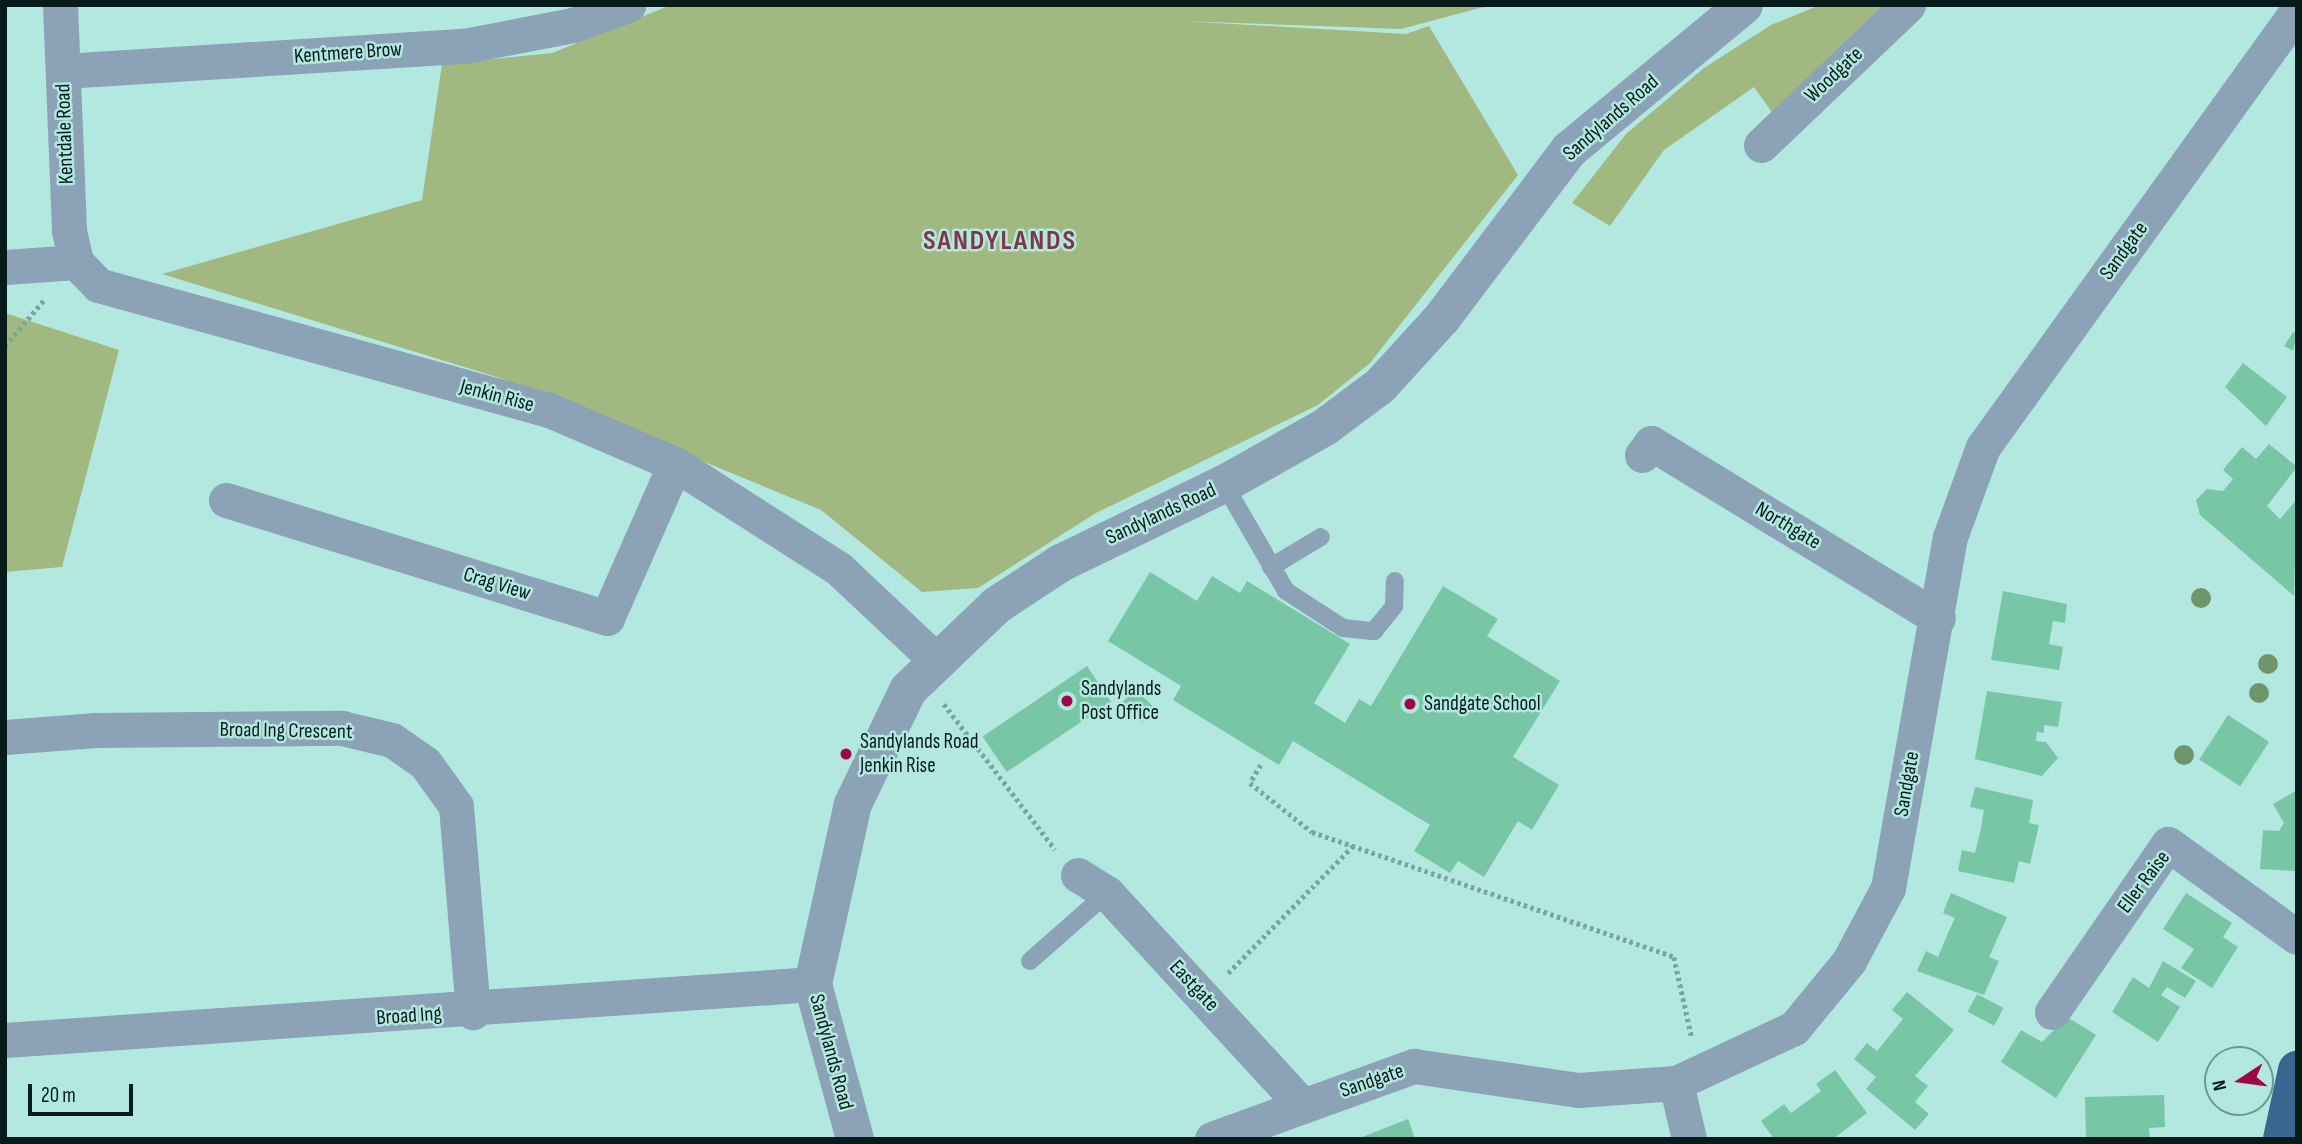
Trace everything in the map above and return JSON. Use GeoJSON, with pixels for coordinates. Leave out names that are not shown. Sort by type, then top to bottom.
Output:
{"type":"FeatureCollection","features":[{"type":"Feature","properties":{"kind":"highway"},"geometry":{"type":"LineString","coordinates":[[2282,1139],[2293,1078]]}},
{"type":"Feature","properties":{"kind":"street","name":"Kentdale Road"},"geometry":{"type":"LineString","coordinates":[[60,5],[69,231],[76,262]]}},
{"type":"Feature","properties":{"kind":"street","name":"Kentmere Brow"},"geometry":{"type":"LineString","coordinates":[[63,71],[464,46],[573,25],[628,5]]}},
{"type":"Feature","properties":{"kind":"street","name":"Sandylands Road"},"geometry":{"type":"LineString","coordinates":[[855,1139],[813,984],[853,804],[908,690],[936,660],[996,605],[1060,563],[1224,484],[1325,427],[1380,386],[1442,318],[1569,150],[1744,5]]}},
{"type":"Feature","properties":{"kind":"street","name":"Woodgate"},"geometry":{"type":"LineString","coordinates":[[1760,145],[1908,5]]}},
{"type":"Feature","properties":{"kind":"street","name":"Sandgate"},"geometry":{"type":"LineString","coordinates":[[1212,1139],[1414,1066],[1578,1090],[1688,1077],[1794,1028],[1849,961],[1888,888],[1938,618],[1950,537],[1983,447],[2297,11]]}},
{"type":"Feature","properties":{"kind":"street"},"geometry":{"type":"LineString","coordinates":[[5,267],[76,262]]}},
{"type":"Feature","properties":{"kind":"street","name":"Jenkin Rise"},"geometry":{"type":"LineString","coordinates":[[76,262],[98,285],[121,296],[550,410],[675,464],[839,569],[936,660]]}},
{"type":"Feature","properties":{"kind":"street","name":"Northgate"},"geometry":{"type":"LineString","coordinates":[[1642,455],[1651,443],[1938,618]]}},
{"type":"Feature","properties":{"kind":"street","name":"Crag View"},"geometry":{"type":"LineString","coordinates":[[226,500],[607,618],[675,464]]}},
{"type":"Feature","properties":{"kind":"street","name":"Broad Ing Crescent"},"geometry":{"type":"LineString","coordinates":[[5,737],[96,730],[342,728],[392,740],[425,763],[456,806],[473,1012]]}},
{"type":"Feature","properties":{"kind":"street","name":"Eller Raise"},"geometry":{"type":"LineString","coordinates":[[2052,1012],[2168,844],[2297,937]]}},
{"type":"Feature","properties":{"kind":"street","name":"Eastgate"},"geometry":{"type":"LineString","coordinates":[[1093,884],[1204,996],[1302,1105]]}},
{"type":"Feature","properties":{"kind":"street","name":"Broad Ing"},"geometry":{"type":"LineString","coordinates":[[5,1040],[473,1012],[813,984]]}},
{"type":"Feature","properties":{"kind":"street"},"geometry":{"type":"LineString","coordinates":[[1688,1077],[1689,1139]]}},
{"type":"Feature","properties":{"kind":"lane"},"geometry":{"type":"LineString","coordinates":[[1224,484],[1286,592],[1343,628],[1374,631],[1394,606],[1395,581]]}},
{"type":"Feature","properties":{"kind":"lane"},"geometry":{"type":"LineString","coordinates":[[1271,567],[1321,537]]}},
{"type":"Feature","properties":{"kind":"lane"},"geometry":{"type":"LineString","coordinates":[[1030,961],[1093,884]]}},
{"type":"Feature","properties":{"kind":"path"},"geometry":{"type":"LineString","coordinates":[[5,346],[76,262]]}},
{"type":"Feature","properties":{"kind":"path"},"geometry":{"type":"LineString","coordinates":[[908,690],[928,706],[936,694],[1093,884]]}},
{"type":"Feature","properties":{"kind":"path"},"geometry":{"type":"LineString","coordinates":[[1261,765],[1250,783],[1311,832],[1674,957],[1688,1077]]}},
{"type":"Feature","properties":{"kind":"path"},"geometry":{"type":"LineString","coordinates":[[1204,996],[1353,846]]}},
{"type":"Feature","properties":{"kind":"green space"},"geometry":{"type":"Polygon","coordinates":[[[671,5],[1491,5],[1401,29],[1182,21],[1406,34],[1429,26],[1518,175],[1370,363],[1318,405],[1096,513],[978,588],[922,592],[821,510],[500,378],[162,274],[422,200],[442,64],[552,53],[671,5]]]}},
{"type":"Feature","properties":{"kind":"green space"},"geometry":{"type":"Polygon","coordinates":[[[1820,5],[1887,5],[1773,114],[1754,87],[1664,150],[1610,226],[1572,203],[1626,134],[1704,68],[1771,25],[1820,5]]]}},
{"type":"Feature","properties":{"kind":"green space"},"geometry":{"type":"Polygon","coordinates":[[[5,313],[119,350],[62,567],[5,572],[5,313]]]}},
{"type":"Feature","properties":{"kind":"building"},"geometry":{"type":"Polygon","coordinates":[[[2293,332],[2297,334],[2293,351],[2284,346],[2293,332]]]}},
{"type":"Feature","properties":{"kind":"building"},"geometry":{"type":"Polygon","coordinates":[[[2243,363],[2287,397],[2266,426],[2225,387],[2243,363]]]}},
{"type":"Feature","properties":{"kind":"building"},"geometry":{"type":"Polygon","coordinates":[[[2269,444],[2297,467],[2267,506],[2280,519],[2297,499],[2294,596],[2200,515],[2196,500],[2207,489],[2223,491],[2233,479],[2223,470],[2242,447],[2256,459],[2269,444]]]}},
{"type":"Feature","properties":{"kind":"building"},"geometry":{"type":"Polygon","coordinates":[[[1150,572],[1197,601],[1212,576],[1240,593],[1247,581],[1350,644],[1314,703],[1345,723],[1359,699],[1371,706],[1443,586],[1498,619],[1487,636],[1560,681],[1513,757],[1559,785],[1532,830],[1518,821],[1484,877],[1458,861],[1450,873],[1414,851],[1430,825],[1293,741],[1279,765],[1173,700],[1181,686],[1108,641],[1150,572]]]}},
{"type":"Feature","properties":{"kind":"building"},"geometry":{"type":"Polygon","coordinates":[[[2003,591],[2067,604],[2065,623],[2053,621],[2049,644],[2063,647],[2059,670],[1991,660],[2003,591]]]}},
{"type":"Feature","properties":{"kind":"building"},"geometry":{"type":"Polygon","coordinates":[[[1087,666],[1111,702],[1007,772],[983,736],[1087,666]]]}},
{"type":"Feature","properties":{"kind":"building"},"geometry":{"type":"Polygon","coordinates":[[[1135,689],[1155,708],[1141,723],[1121,703],[1135,689]]]}},
{"type":"Feature","properties":{"kind":"building"},"geometry":{"type":"Polygon","coordinates":[[[1987,691],[2062,702],[2058,727],[2044,725],[2044,733],[2037,732],[2036,741],[2046,742],[2058,758],[2042,776],[1975,759],[1987,691]]]}},
{"type":"Feature","properties":{"kind":"building"},"geometry":{"type":"Polygon","coordinates":[[[2228,715],[2269,742],[2240,786],[2199,759],[2228,715]]]}},
{"type":"Feature","properties":{"kind":"building"},"geometry":{"type":"Polygon","coordinates":[[[1975,787],[2033,800],[2029,823],[2039,825],[2030,864],[2019,861],[2014,883],[1958,871],[1962,850],[1975,853],[1981,828],[1984,810],[1970,807],[1975,787]]]}},
{"type":"Feature","properties":{"kind":"building"},"geometry":{"type":"Polygon","coordinates":[[[2297,790],[2297,871],[2260,869],[2263,830],[2279,831],[2284,823],[2273,804],[2297,790]]]}},
{"type":"Feature","properties":{"kind":"building"},"geometry":{"type":"Polygon","coordinates":[[[1951,893],[2007,917],[1989,957],[1999,961],[1984,995],[1917,971],[1926,951],[1938,957],[1955,918],[1943,913],[1951,893]]]}},
{"type":"Feature","properties":{"kind":"building"},"geometry":{"type":"Polygon","coordinates":[[[2186,893],[2232,923],[2223,937],[2238,947],[2212,988],[2181,968],[2194,949],[2163,929],[2186,893]]]}},
{"type":"Feature","properties":{"kind":"building"},"geometry":{"type":"Polygon","coordinates":[[[2163,961],[2196,981],[2185,998],[2167,987],[2161,995],[2180,1007],[2158,1042],[2112,1012],[2133,977],[2149,988],[2163,961]]]}},
{"type":"Feature","properties":{"kind":"building"},"geometry":{"type":"Polygon","coordinates":[[[1907,992],[1954,1030],[1915,1076],[1928,1086],[1915,1102],[1929,1114],[1915,1130],[1866,1089],[1876,1077],[1854,1059],[1867,1043],[1877,1051],[1903,1019],[1892,1010],[1907,992]]]}},
{"type":"Feature","properties":{"kind":"building"},"geometry":{"type":"Polygon","coordinates":[[[1977,994],[2003,1008],[1994,1026],[1968,1012],[1977,994]]]}},
{"type":"Feature","properties":{"kind":"building"},"geometry":{"type":"Polygon","coordinates":[[[2067,1017],[2096,1035],[2056,1098],[2001,1062],[2021,1030],[2042,1042],[2067,1017]]]}},
{"type":"Feature","properties":{"kind":"building"},"geometry":{"type":"Polygon","coordinates":[[[1835,1070],[1867,1113],[1833,1139],[1774,1139],[1761,1121],[1784,1104],[1791,1113],[1821,1091],[1816,1084],[1835,1070]]]}},
{"type":"Feature","properties":{"kind":"building"},"geometry":{"type":"Polygon","coordinates":[[[2164,1095],[2165,1127],[2149,1128],[2150,1139],[2086,1139],[2085,1097],[2164,1095]]]}},
{"type":"Feature","properties":{"kind":"building"},"geometry":{"type":"Polygon","coordinates":[[[1408,1119],[1415,1139],[1357,1139],[1408,1119]]]}},
{"type":"Feature","properties":{"kind":"place","name":"Sandylands Post Office"},"geometry":{"type":"Point","coordinates":[1067,701]}},
{"type":"Feature","properties":{"kind":"place","name":"Sandgate School"},"geometry":{"type":"Point","coordinates":[1410,704]}},
{"type":"Feature","properties":{"kind":"place","name":"Sandylands Road Jenkin Rise"},"geometry":{"type":"Point","coordinates":[846,754]}},
{"type":"Feature","properties":{"kind":"district","name":"SANDYLANDS"},"geometry":{"type":"Point","coordinates":[1000,241]}}]}
